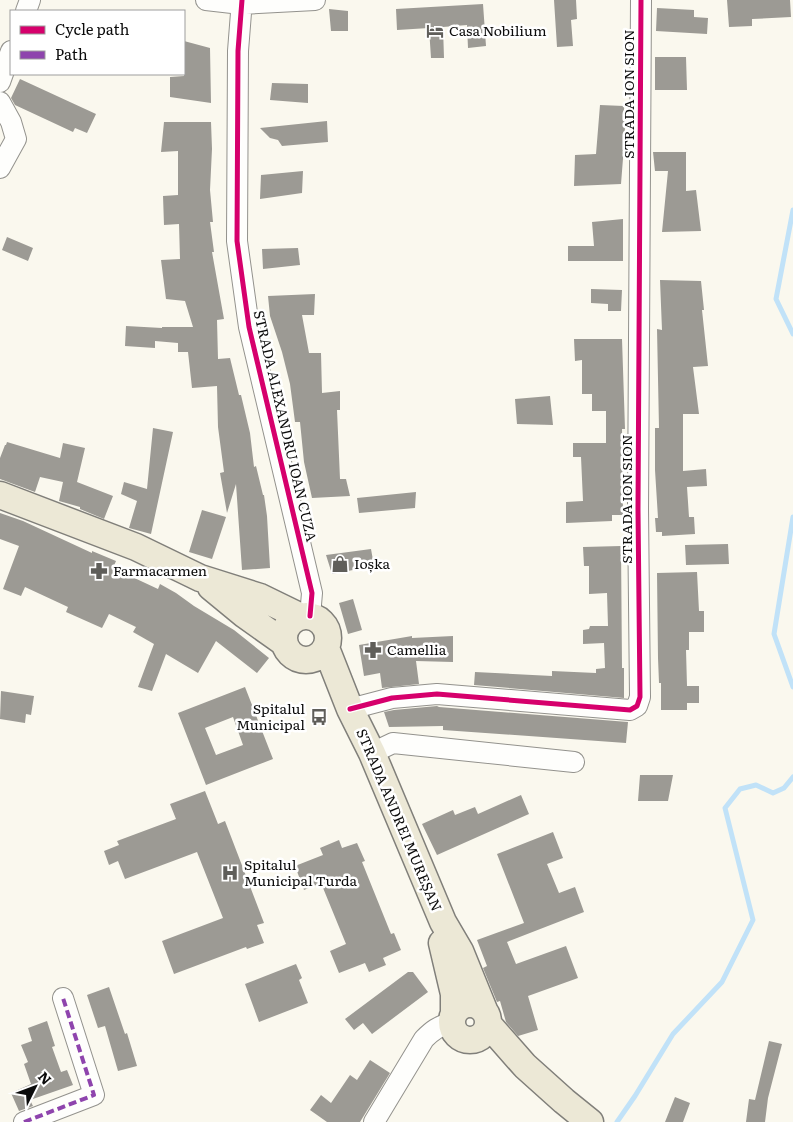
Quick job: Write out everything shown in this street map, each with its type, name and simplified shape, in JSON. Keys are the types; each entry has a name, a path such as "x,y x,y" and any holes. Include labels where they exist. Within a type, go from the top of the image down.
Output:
{"main road":[{"path":"0,495 136,547 200,578 260,597 322,622 328,634 317,654 299,660 286,650 284,631 290,622 304,616"},
{"path":"200,578 245,616 284,642"},
{"name":"STRADA ANDREI MUREȘAN","path":"317,654 372,753 443,922 460,951 469,1022 525,1066 590,1122"}],"street":[{"path":"206,0 241,2 315,0"},
{"name":"STRADA ION SION","path":"352,714 392,698 437,694 630,710 637,706 640,698 638,465 640,0"},
{"name":"STRADA ALEXANDRU IOAN CUZA","path":"241,2 238,51 237,241 248,327 312,593 304,616"},
{"path":"0,82 10,54"},
{"path":"0,102 11,122 16,139 0,168"},
{"path":"372,753 393,743 574,762"},
{"path":"24,1122 94,1095 64,998"},
{"path":"374,1122 424,1039 431,1032 445,1024 469,1022"}],"building":[{"path":"554,0 576,0 577,19 571,20 573,46 557,47"},
{"path":"727,0 790,0 791,17 752,19 752,26 729,27"},
{"path":"483,4 486,46 468,48 467,25 443,27 444,58 431,58 429,28 397,30 396,9"},
{"path":"657,8 694,10 694,17 708,18 707,34 656,31"},
{"path":"329,9 348,11 348,31 331,31"},
{"path":"185,41 210,48 211,103 170,97 170,77 184,76"},
{"path":"655,57 686,57 687,90 655,90"},
{"path":"20,79 96,114 87,133 75,128 73,132 15,105 11,98"},
{"path":"272,83 308,84 308,103 270,100"},
{"path":"600,105 624,106 625,133 621,184 574,186 575,155 596,154"},
{"path":"327,121 328,142 282,146 278,140 270,138 260,128"},
{"path":"164,122 211,122 210,190 213,222 210,222 214,252 212,252 224,319 217,320 218,359 230,358 239,395 241,395 250,433 254,467 256,466 264,495 270,568 242,570 236,484 227,513 220,473 224,472 218,427 217,386 192,388 188,352 178,352 178,343 155,341 155,348 125,346 126,326 193,327 185,301 166,299 161,260 180,259 179,224 164,225 163,196 178,195 178,151 161,152"},
{"path":"653,152 686,152 686,191 696,190 701,231 662,232 668,171 655,171"},
{"path":"303,171 302,193 260,199 261,175"},
{"path":"623,219 623,261 568,261 568,246 594,246 592,222"},
{"path":"7,237 33,248 28,261 2,250"},
{"path":"298,248 300,265 263,269 262,249"},
{"path":"660,280 701,281 708,366 693,367 699,414 683,414 683,471 706,469 707,486 687,487 689,517 694,517 695,534 662,536 662,532 656,532 655,518 658,518 655,428 659,428 657,329 662,330"},
{"path":"591,289 622,290 621,311 608,311 608,304 591,303"},
{"path":"315,294 314,315 302,315 309,353 321,353 322,393 340,391 340,410 337,410 340,479 346,479 350,496 312,498 304,462 300,422 295,422 290,384 270,316 268,296"},
{"path":"574,339 622,339 625,429 622,429 623,515 612,515 612,521 566,523 566,502 583,501 581,457 573,457 573,443 606,443 606,411 592,411 592,394 582,394 582,360 575,361"},
{"path":"550,396 553,425 517,424 515,399"},
{"path":"153,428 173,432 151,534 129,528 137,501 121,494 124,482 147,489"},
{"path":"7,442 60,458 63,443 85,448 77,482 113,496 104,519 80,509 80,507 59,501 63,482 40,477 35,492 0,479 0,458"},
{"path":"416,492 415,508 359,513 357,498"},
{"path":"202,510 226,517 212,559 189,552"},
{"path":"0,513 23,521 92,553 92,551 116,561 113,568 158,589 160,584 234,630 269,658 257,673 216,641 198,673 166,654 152,691 138,687 154,644 133,632 136,627 109,614 102,628 66,612 68,607 25,587 21,596 3,589 19,546 0,539"},
{"path":"728,544 729,564 686,565 685,545"},
{"path":"621,546 624,698 474,685 475,672 552,676 552,671 596,673 596,669 605,668 604,643 583,644 583,630 589,629 590,626 608,626 607,593 589,594 589,566 584,566 583,547"},
{"path":"371,549 374,566 332,574 326,555"},
{"path":"697,572 699,611 704,611 704,632 689,632 689,650 686,650 687,686 699,686 699,703 687,703 687,710 661,710 657,573"},
{"path":"353,599 362,630 348,634 339,603"},
{"path":"412,636 412,638 453,636 453,662 416,661 419,684 382,688 380,673 364,676 359,645"},
{"path":"245,687 273,759 206,785 178,713","holes":["233,717 243,745 216,755 205,728"]},
{"path":"1,691 34,696 31,715 26,714 25,723 0,719"},
{"path":"437,706 628,722 626,743 443,730 443,726 389,727 384,712"},
{"path":"640,775 673,775 668,801 638,801"},
{"path":"205,791 218,824 225,821 264,923 257,925 264,943 247,949 246,947 174,974 162,941 223,918 197,852 125,879 118,861 109,865 104,851 119,845 117,841 176,819 170,804"},
{"path":"521,795 529,814 437,855 422,824 453,810 455,815 475,807 478,814"},
{"path":"553,832 563,858 547,864 559,893 575,887 584,912 507,942 516,964 566,946 578,978 528,996 538,1030 518,1036 506,1022 500,1001 497,1002 483,968 487,966 477,940 524,923 497,854"},
{"path":"339,840 342,848 357,843 365,861 362,862 391,934 394,933 401,950 383,958 386,965 369,972 365,963 339,973 330,951 346,944 321,883 304,890 295,866 323,855 320,848"},
{"path":"296,964 302,978 299,980 308,1003 259,1022 245,984"},
{"path":"408,972 413,972 428,992 372,1034 363,1023 354,1030 345,1019"},
{"path":"109,987 125,1034 127,1033 137,1066 118,1071 105,1026 98,1028 87,995"},
{"path":"47,1021 55,1046 52,1047 61,1072 67,1070 73,1085 30,1100 33,1106 19,1111 11,1093 31,1084 24,1064 28,1062 21,1045 32,1041 28,1028"},
{"path":"769,1041 782,1044 768,1098 765,1122 746,1122 749,1099 755,1100"},
{"path":"370,1060 390,1073 360,1122 327,1122 310,1110 321,1095 331,1103 350,1075 357,1080"},
{"path":"675,1097 690,1103 683,1122 665,1122"}],"waterway":[{"path":"793,210 776,299 793,334"},
{"path":"793,517 774,634 793,687"},
{"path":"617,1122 673,1034 722,982 753,920 725,808 740,789 756,785 773,793 784,788 793,777"}],"marked path":[{"path":"24,1122 94,1095 63,998"}],"cycle path":[{"path":"242,0 238,51 237,241 249,327 312,593 310,616"},
{"path":"350,709 392,698 437,694 630,710 637,706 640,697 638,510 641,0"}],"place":[{"name":"Casa Nobilium","path":"435,31"},
{"name":"Ioșka","path":"340,564"},
{"name":"Farmacarmen","path":"99,571"},
{"name":"Camellia","path":"373,650"},
{"name":"Spitalul Municipal","path":"319,717"},
{"name":"Spitalul Municipal Turda","path":"230,873"}]}
